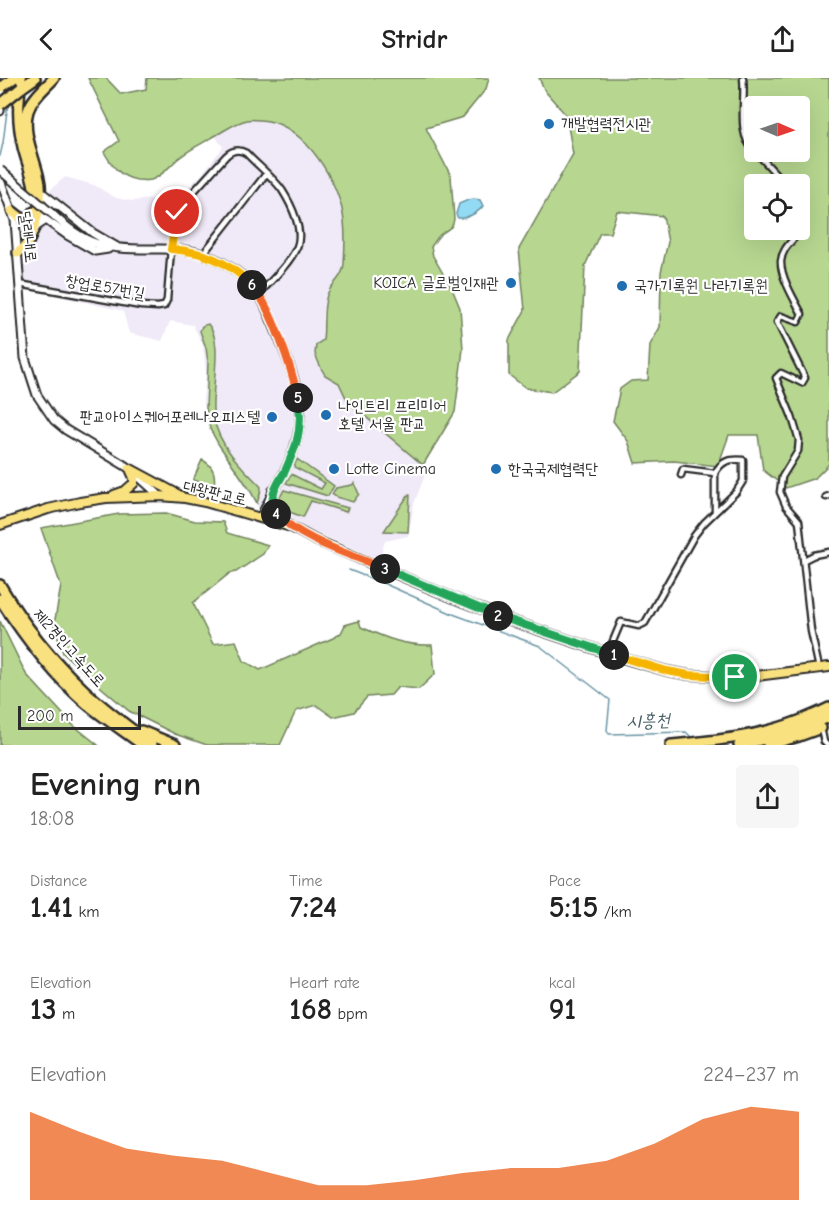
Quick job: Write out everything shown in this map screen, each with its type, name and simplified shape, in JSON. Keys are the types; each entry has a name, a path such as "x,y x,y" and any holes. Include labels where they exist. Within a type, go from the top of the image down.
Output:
{"highway":[{"path":"3,84 14,78"},
{"path":"18,253 31,237 38,213 40,191 40,183 17,114 21,78"},
{"path":"0,105 35,78"},
{"path":"18,253 27,238 34,212 34,188 26,143 27,118 30,105 54,78"},
{"path":"12,211 25,219 29,219 34,212"},
{"name":"제2경인고속도로","path":"0,585 3,597 46,663 79,696 142,745"},
{"name":"제2경인고속도로","path":"3,597 45,649 84,690 152,745"},
{"path":"670,745 721,740 758,733 797,722 829,708"},
{"path":"98,712 131,745"},
{"path":"112,713 145,733 175,745"},
{"path":"739,745 798,730 829,717"},
{"path":"768,745 825,727"}],"main road":[{"path":"129,468 185,498"},
{"path":"106,498 125,491 134,483 129,468"},
{"path":"273,491 272,506 275,513 291,527"},
{"name":"대왕판교로","path":"0,525 48,509 106,498 160,496 185,498 291,527 315,540 515,622 667,671 712,676 756,676 829,668"}],"street":[{"path":"743,78 744,129"},
{"path":"0,111 3,84"},
{"path":"171,249 178,208 229,153 244,152 280,187 297,225 299,239 294,252 259,294"},
{"path":"765,162 776,174"},
{"path":"0,170 67,227 87,240 98,245 119,248 171,249 203,254 225,263 259,294 292,375 300,410 295,447 261,517"},
{"path":"203,254 266,174"},
{"name":"달래내로","path":"0,180 15,220 25,358 37,395 54,420 66,430 129,468 160,496"},
{"path":"40,191 93,232 119,248"},
{"path":"57,205 49,204 44,214 46,220 67,235 95,251 119,248"},
{"path":"31,237 37,226 46,220"},
{"path":"792,240 785,249 781,260 783,272 802,314 798,322 781,316 777,322 805,378 802,383 781,373 776,378 790,410 799,440 798,451 782,477 780,492 786,506 798,521 804,560 804,580 819,668"},
{"name":"창업로57번길","path":"19,284 141,306 162,307 167,300 171,249"},
{"path":"608,653 621,622 639,626 645,623 694,536 715,511 736,492 743,481 743,460 726,461 715,472 715,511"},
{"path":"681,475 683,469 715,472"},
{"path":"804,560 829,552"},
{"path":"824,744 825,727"}],"shaded area":[{"path":"248,119 266,120 286,127 303,142 324,167 342,208 345,227 344,267 338,280 328,291 325,302 322,316 324,328 321,368 325,375 339,383 348,402 428,467 414,504 408,536 385,541 381,560 259,509 210,431 203,400 206,373 203,345 193,325 170,321 162,341 129,333 123,311 27,289 22,270 22,240 48,192 65,177 94,185 116,198 132,201 179,196 201,175 223,147 215,136"}],"green space":[{"path":"88,78 106,78 121,94 146,89 147,78 489,78 486,89 463,117 426,128 451,176 454,219 451,227 438,237 431,247 433,256 460,308 463,349 455,412 423,465 348,402 339,383 325,375 315,354 316,345 323,340 327,295 343,269 345,236 338,195 313,152 289,129 275,123 249,120 232,126 188,151 162,174 151,180 131,179 117,170 104,152 119,141"},
{"path":"539,78 829,78 829,464 815,478 786,488 763,470 758,435 729,435 718,466 674,461 635,463 628,441 613,421 620,389 631,381 648,380 650,345 660,327 661,272 668,242 663,216 617,211 610,233 600,233 585,266 580,371 552,392 526,388 509,375 509,340 525,310 519,249 573,154 566,115 545,91"},
{"path":"208,324 216,344 213,400 215,424 230,452 261,487 257,503 210,429 206,408 208,362 200,331 202,326"},
{"path":"297,459 334,486 328,496 286,483 291,474 321,489 325,483 294,467"},
{"path":"202,460 213,470 214,486 193,480"},
{"path":"354,483 359,494 353,502 332,494 336,488"},
{"path":"284,490 348,508 346,512 311,501 303,517 279,508 280,497"},
{"path":"409,494 408,532 384,531"},
{"path":"166,513 195,521 223,522 227,533 268,545 263,554 236,572 230,573 193,603 213,644 236,641 244,661 260,670 333,638 341,633 345,625 359,621 361,627 387,638 404,643 432,645 435,674 419,689 398,687 391,695 367,697 354,712 333,717 316,705 296,711 280,745 207,745 175,734 129,711 63,653 54,625 61,586 41,528 119,514"},
{"path":"0,621 26,674 73,725 98,745 0,745"}],"water":[{"path":"474,199 480,200 483,206 472,215 458,218 456,214 459,204"}],"waterway":[{"path":"0,156 8,103"},
{"name":"시흥천","path":"349,570 453,614 540,646 610,700 607,730 609,734 686,732 690,736"}],"place":[{"name":"개발협력전시관","path":"549,124"},
{"name":"KOICA 글로벌인재관","path":"511,283"},
{"name":"국가기록원 나라기록원","path":"622,286"},
{"name":"나인트리 프리미어 호텔 서울 판교","path":"326,415"},
{"name":"판교아이스퀘어포레나오피스텔","path":"272,417"},
{"name":"Lotte Cinema","path":"334,469"},
{"name":"한국국제협력단","path":"496,469"}],"route":[{"path":"177,212 171,249 197,252 219,260 252,286 263,301 292,375 299,402 299,425 295,447 273,491 272,506 280,518 315,540 515,622 667,671 689,675 735,677"}]}
